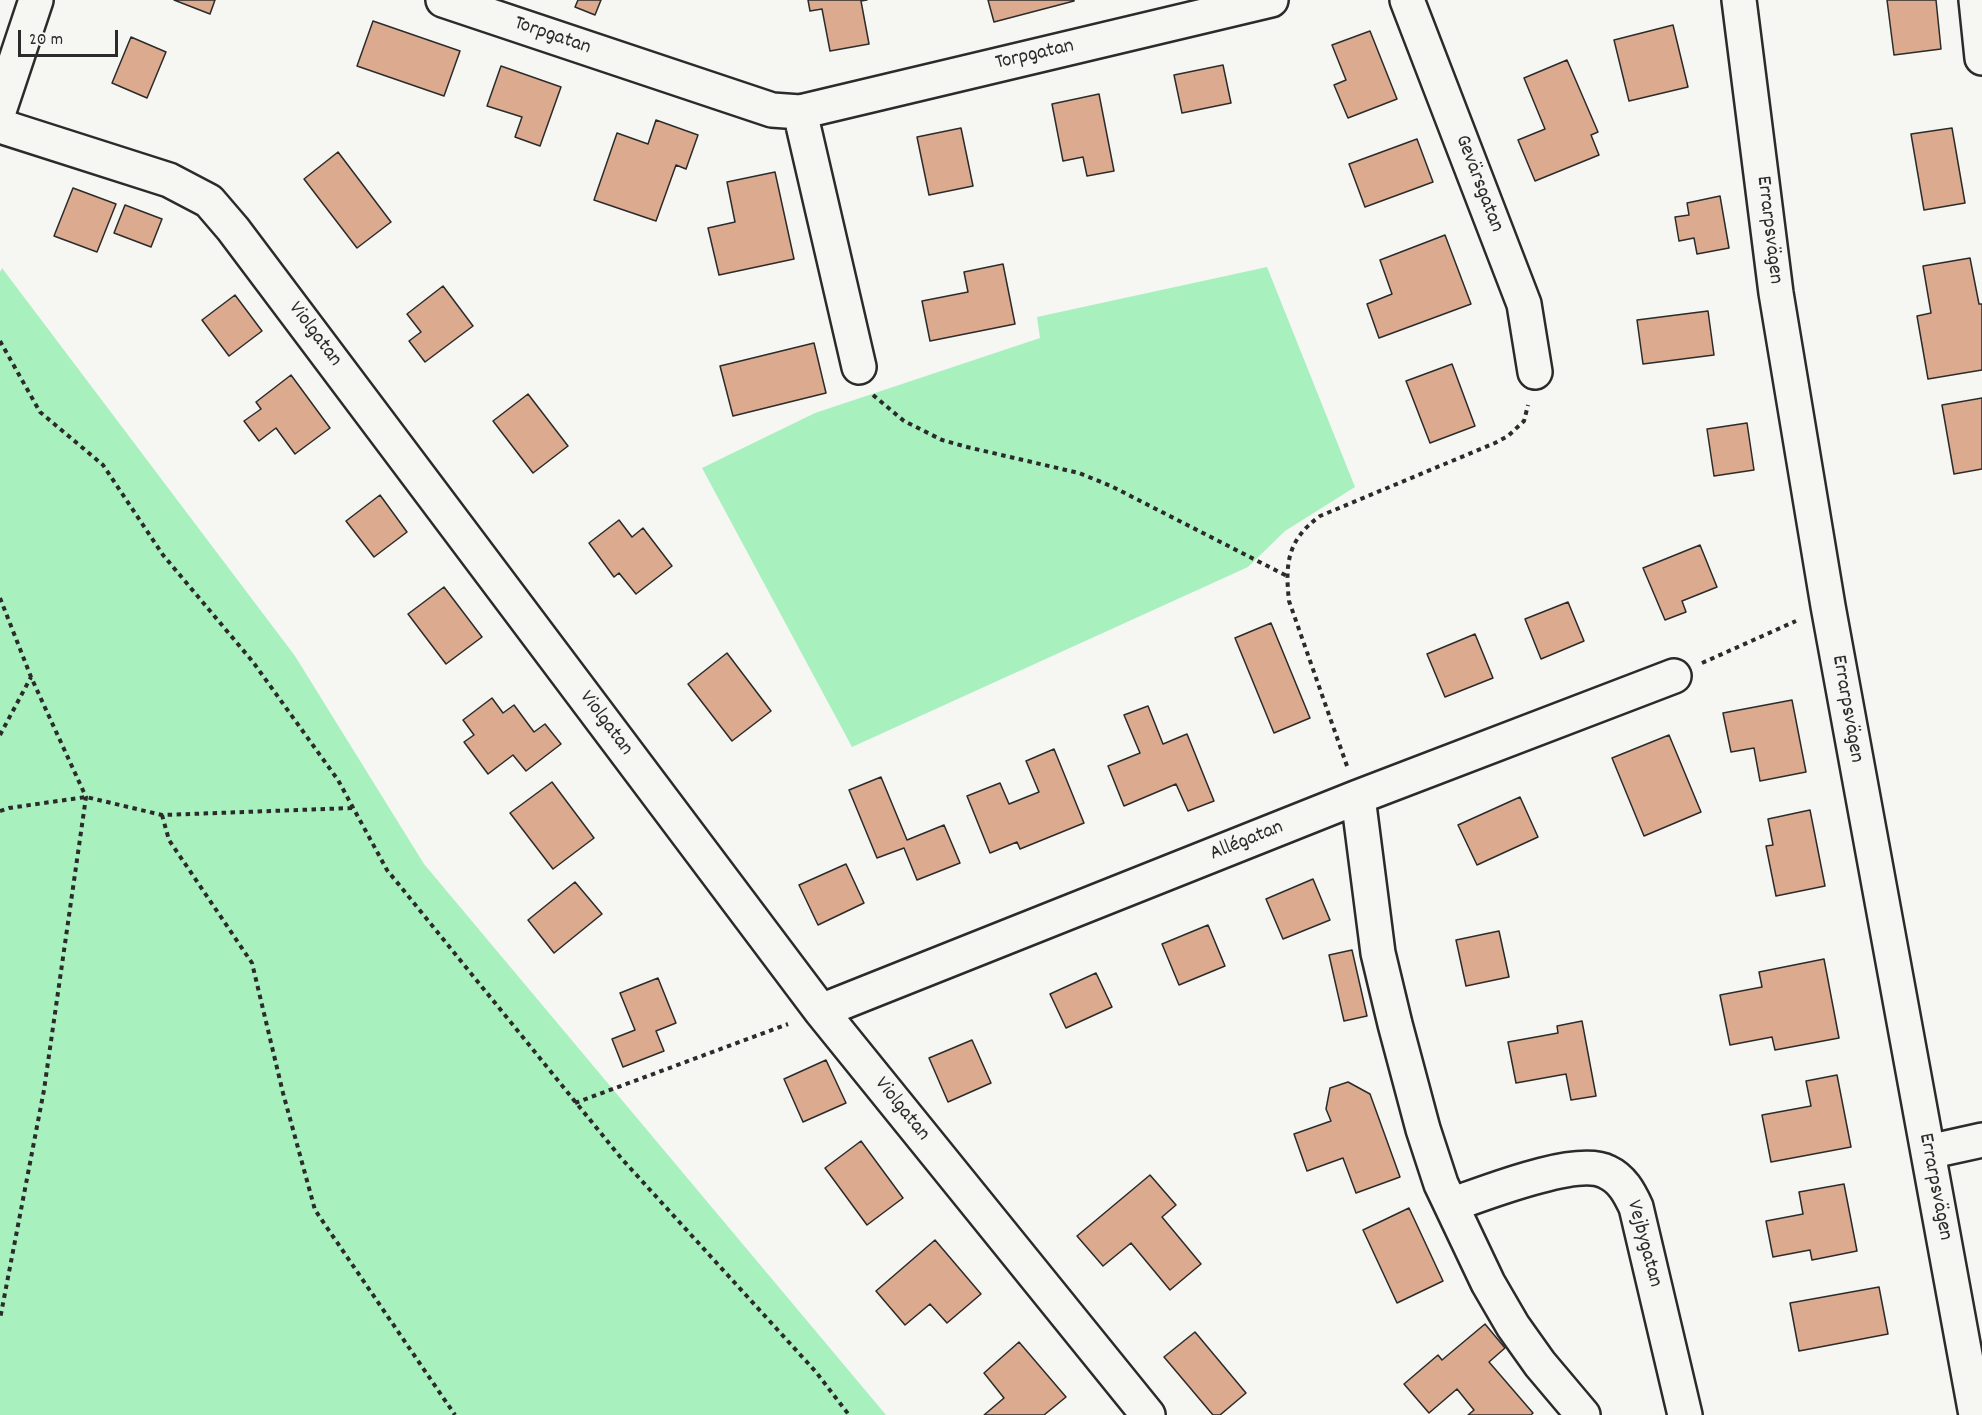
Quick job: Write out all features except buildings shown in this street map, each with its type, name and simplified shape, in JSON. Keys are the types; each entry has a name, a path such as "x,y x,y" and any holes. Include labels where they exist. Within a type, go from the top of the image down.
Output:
{"street":[{"path":"0,108 36,0"},
{"name":"Torpgatan","path":"443,0 772,110 800,112 1271,0"},
{"name":"Gevärsgatan","path":"1407,0 1524,304 1535,372"},
{"name":"Errarpsvägen","path":"1739,0 1776,293 1828,606 1976,1415"},
{"path":"1976,0 1982,58"},
{"path":"800,112 859,367"},
{"name":"Violgatan","path":"0,126 169,180 209,201 256,259 821,1011 1148,1415"},
{"name":"Allégatan","path":"821,1011 1358,797 1674,676"},
{"path":"1358,797 1378,953 1423,1128 1441,1184 1488,1283 1513,1326 1546,1372 1583,1415"},
{"path":"1928,1152 1982,1140"},
{"name":"Vejbygatan","path":"1450,1205 1530,1178 1589,1167 1606,1171 1619,1180 1629,1191 1636,1207 1685,1415"}],"path":[{"path":"0,341 40,412 103,465 163,555 253,662 338,780 387,870 621,1158 816,1372 849,1415"},
{"path":"859,367 862,384 889,409 919,429 942,440 967,447 1079,473 1287,576"},
{"path":"1358,797 1289,601 1287,576 1289,557 1295,541 1306,526 1320,516 1508,436 1524,421 1535,372"},
{"path":"0,598 31,676 86,797 44,1090 0,1319"},
{"path":"1674,676 1828,606"},
{"path":"0,735 31,676"},
{"path":"0,811 86,797 162,815 353,807"},
{"path":"162,815 169,840 252,963 315,1210 455,1415"},
{"path":"575,1103 821,1011"}],"green space":[{"path":"1267,267 1355,487 1285,531 1248,567 852,747 702,468 815,413 1040,338 1037,317"},
{"path":"2,268 295,656 424,864 886,1415 0,1415 0,272"}]}
